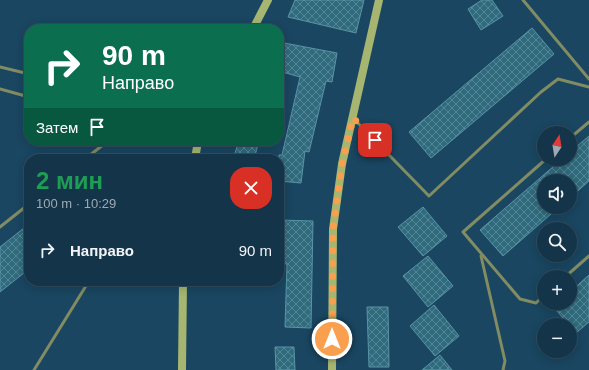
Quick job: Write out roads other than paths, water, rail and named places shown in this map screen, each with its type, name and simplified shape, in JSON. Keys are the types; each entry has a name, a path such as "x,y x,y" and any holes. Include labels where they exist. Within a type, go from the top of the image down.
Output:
{"main road":[{"path":"256,24 268,0"},
{"path":"332,370 333,229 342,164 379,0"},
{"path":"182,370 183,286"}],"lane":[{"path":"523,0 589,79"},
{"path":"0,67 24,73"},
{"path":"353,118 429,196 535,98 558,79 589,88"},
{"path":"0,90 24,96"},
{"path":"577,132 589,122"},
{"path":"91,154 102,146"},
{"path":"537,302 520,299 463,232 538,166"},
{"path":"0,227 24,208"},
{"path":"481,254 505,361 503,370"},
{"path":"573,270 589,256"},
{"path":"34,370 86,286"}]}
